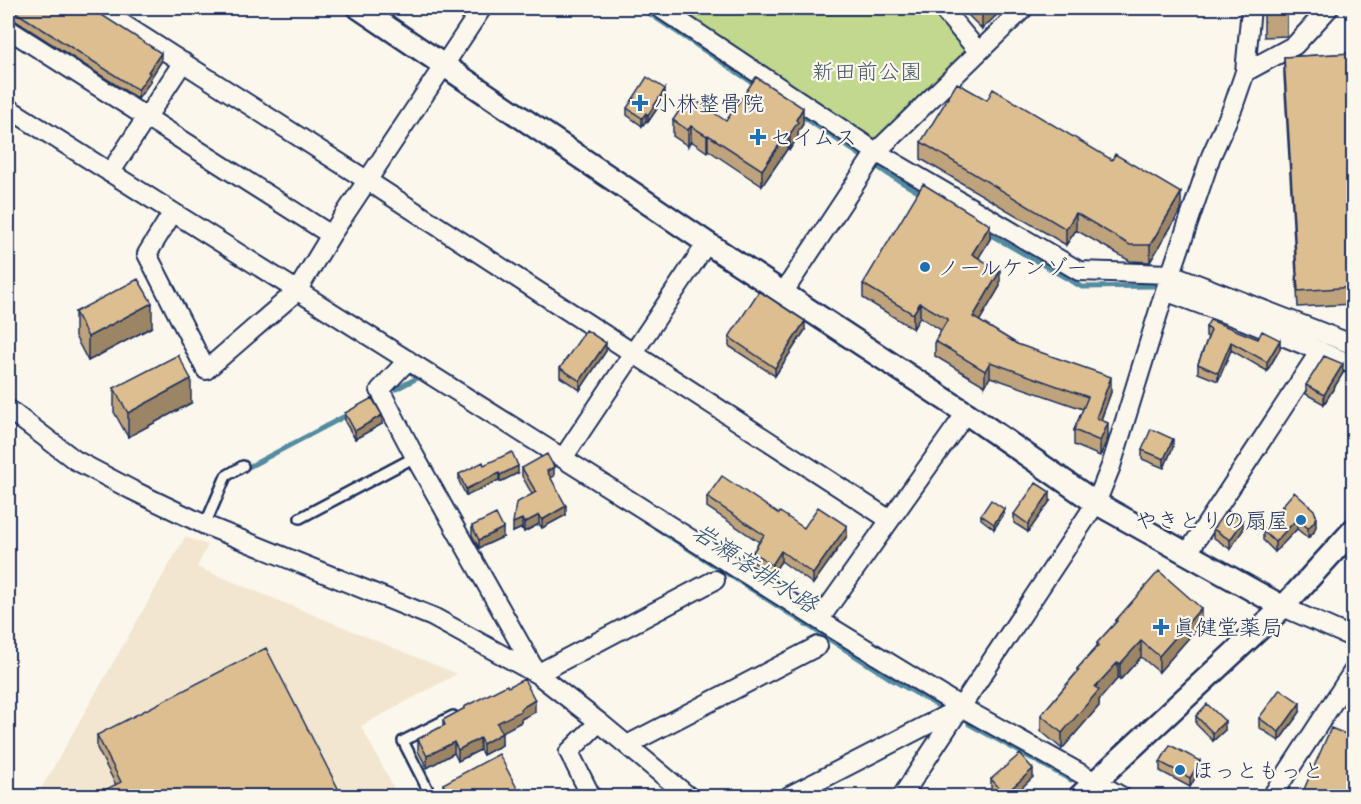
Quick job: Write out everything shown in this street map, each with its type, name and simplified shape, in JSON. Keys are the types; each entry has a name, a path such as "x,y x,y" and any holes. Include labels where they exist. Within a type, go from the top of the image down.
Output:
{"street":[{"path":"98,8 890,520"},
{"path":"359,8 707,243 966,413 1096,503 1283,607 1353,638"},
{"path":"173,212 147,254 206,370 297,291 331,235 482,8"},
{"path":"661,8 876,152 1079,271 1168,283 1353,345"},
{"path":"942,8 978,51"},
{"path":"783,293 876,152 1024,8"},
{"path":"902,796 1096,503 1111,466 1168,283 1211,156 1233,107 1245,72 1251,8"},
{"path":"1245,72 1295,45 1329,8"},
{"path":"8,29 331,235"},
{"path":"110,173 183,62"},
{"path":"8,108 819,620 961,707 1087,789 1121,796"},
{"path":"563,458 707,243"},
{"path":"1168,283 1243,320 1353,365"},
{"path":"1187,554 1320,351"},
{"path":"408,360 380,390 532,676"},
{"path":"8,409 75,460 132,490 206,525 433,617 532,676 599,722 688,796"},
{"path":"819,620 966,413"},
{"path":"1087,789 1283,607 1353,529"},
{"path":"532,676 715,580"},
{"path":"627,745 818,646"},
{"path":"1272,796 1353,670"},
{"path":"789,796 961,707"},
{"path":"591,796 568,752 599,722"}],"lane":[{"path":"300,518 415,457"},
{"path":"206,525 226,476 243,466"},
{"path":"431,796 403,741 465,710"}],"shaded area":[{"path":"185,537 208,545 197,567 457,674 361,726 398,796 37,796"}],"green space":[{"name":"新田前公園","path":"662,8 942,8 978,51 876,152"}],"building":[{"path":"8,8 91,8 161,53 138,90"},
{"path":"1264,8 1287,8 1287,13 1264,13"},
{"path":"1353,53 1353,287 1298,291 1284,57"},
{"path":"647,77 665,89 648,115 646,113 642,118 627,108"},
{"path":"756,77 803,108 796,120 798,122 790,134 788,132 762,170 708,135 691,126 688,130 673,120 689,96 726,121"},
{"path":"957,83 987,100 993,89 1112,160 1115,154 1181,193 1150,245 1130,245 1076,213 1066,229 921,142"},
{"path":"923,184 990,225 972,254 1000,271 973,317 1017,344 1111,377 1096,418 1108,423 1100,441 1074,430 1088,397 990,362 985,371 935,341 948,319 920,303 913,314 863,284"},
{"path":"138,279 152,303 88,337 75,312"},
{"path":"759,291 805,321 775,368 729,337"},
{"path":"1210,320 1258,339 1262,331 1280,340 1267,362 1231,342 1218,373 1198,364 1211,330 1206,327"},
{"path":"586,330 606,343 580,381 560,368"},
{"path":"178,355 191,379 128,413 114,388"},
{"path":"1324,356 1343,364 1324,395 1306,385"},
{"path":"372,398 382,415 355,431 345,413"},
{"path":"1151,429 1173,439 1164,459 1142,450"},
{"path":"512,452 518,466 466,489 459,474 483,462 484,465"},
{"path":"547,454 554,467 547,471 566,506 542,520 539,515 524,523 522,519 513,523 516,503 536,492 522,468"},
{"path":"722,476 804,528 818,507 847,526 813,574 781,551 772,565 753,552 764,535 707,497"},
{"path":"1036,483 1050,492 1028,524 1014,514"},
{"path":"1294,492 1314,510 1316,516 1314,522 1308,528 1297,519 1275,542 1263,531 1284,508 1282,506"},
{"path":"991,500 1004,509 994,524 981,515"},
{"path":"1226,510 1243,521 1230,540 1213,529"},
{"path":"496,514 503,528 479,540 472,526"},
{"path":"1159,571 1201,608 1159,656 1141,641 1095,687 1099,690 1062,733 1041,715 1099,645 1097,643"},
{"path":"266,648 342,796 93,796 121,782 97,735"},
{"path":"524,679 535,700 520,709 521,711 497,723 502,733 483,744 480,738 458,750 454,742 427,756 418,739 445,725 443,720 464,707"},
{"path":"1280,689 1300,703 1279,732 1259,718"},
{"path":"1207,704 1225,721 1213,733 1196,716"},
{"path":"1331,728 1353,737 1353,796 1301,796"},
{"path":"1170,745 1200,761 1190,778 1160,762"},
{"path":"499,754 521,796 450,796 443,784"},
{"path":"1020,754 1033,769 1005,794 991,779"},
{"path":"1206,790 1218,796 1203,796"},
{"path":"1282,790 1295,796 1278,796"}],"waterway":[{"path":"641,8 756,85"},
{"path":"799,114 925,196"},
{"path":"984,231 1082,287 1154,286"},
{"name":"岩瀬落排水路","path":"396,389 421,376 424,378"},
{"name":"岩瀬落排水路","path":"243,470 349,414"},
{"name":"岩瀬落排水路","path":"656,528 891,679 942,708"},
{"name":"岩瀬落排水路","path":"969,724 1071,780"}],"place":[{"name":"小林整骨院","path":"640,103"},
{"name":"セイムス","path":"758,137"},
{"name":"ノールケンゾー","path":"925,267"},
{"name":"やきとりの扇屋","path":"1301,520"},
{"name":"眞健堂薬局","path":"1161,627"},
{"name":"ほっともっと","path":"1180,770"}]}
